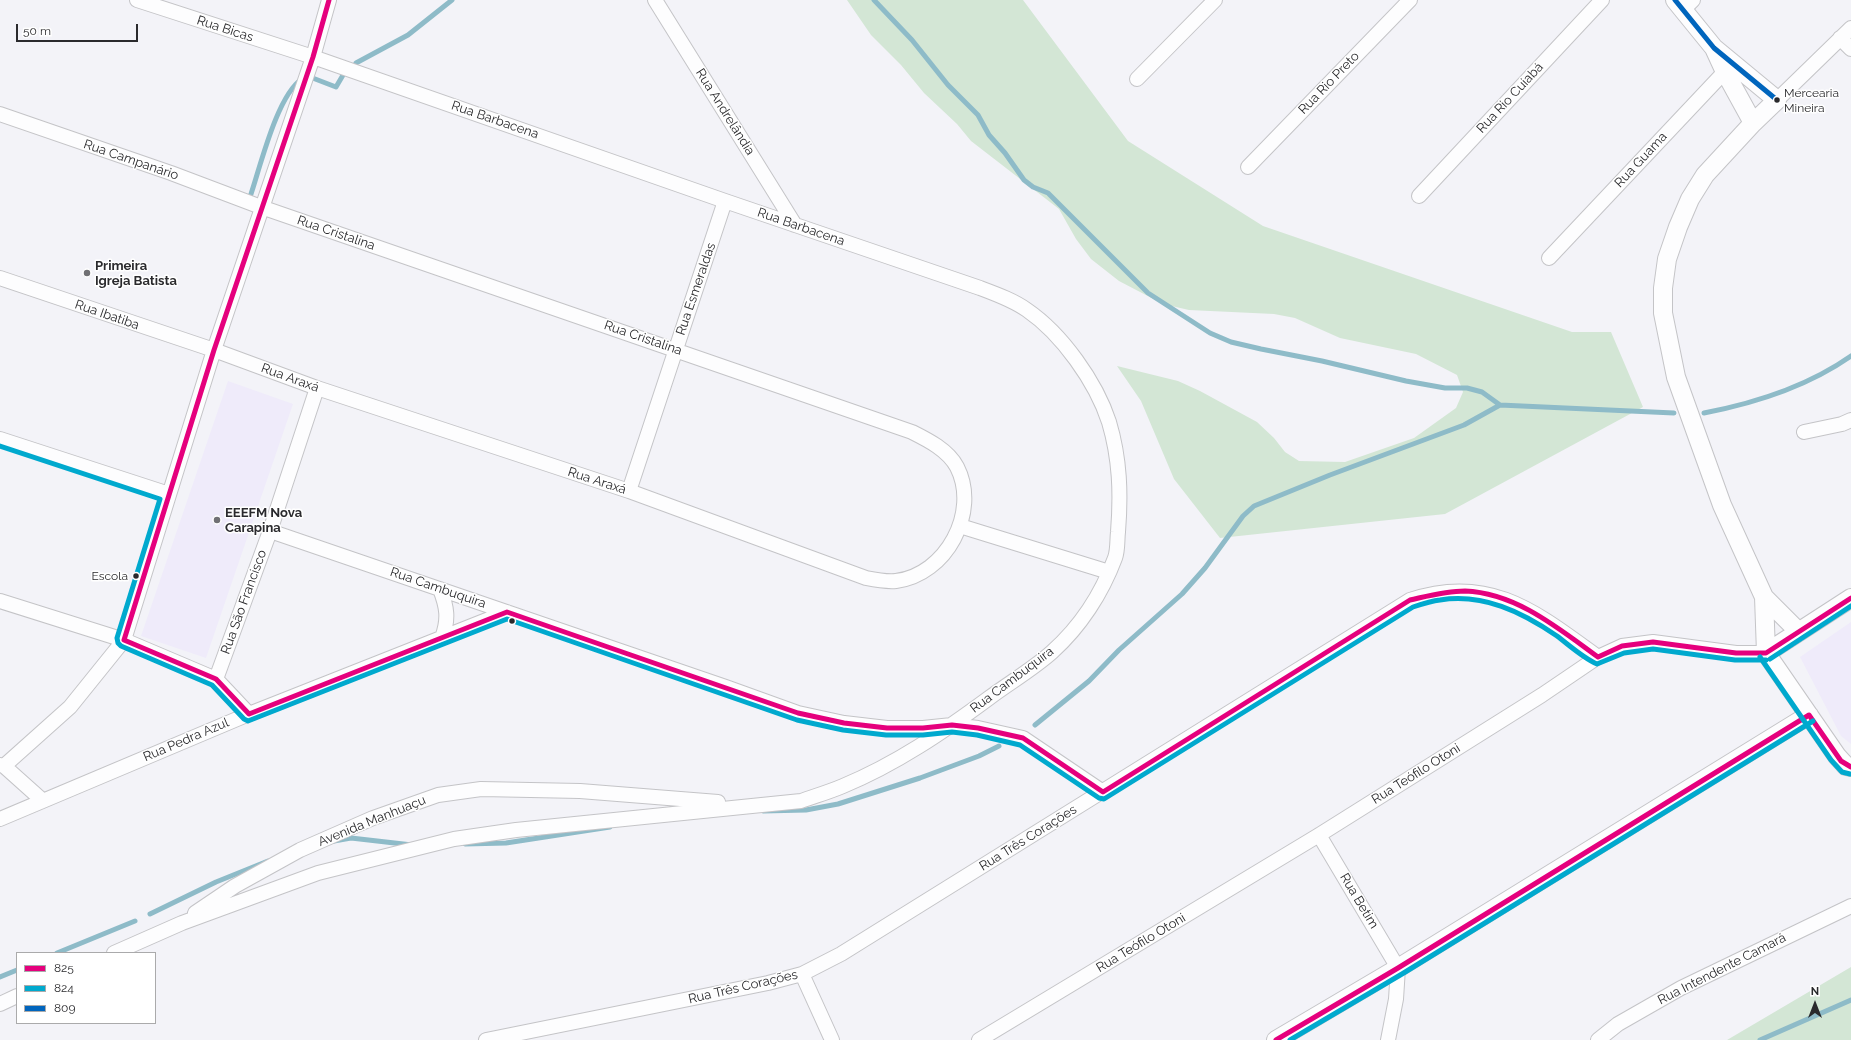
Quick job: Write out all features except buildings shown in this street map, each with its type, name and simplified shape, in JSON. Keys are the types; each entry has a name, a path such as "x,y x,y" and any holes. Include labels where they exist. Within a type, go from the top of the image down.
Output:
{"street":[{"name":"Rua Bicas","path":"137,0 313,56"},
{"path":"42,800 2,766 70,707 124,640 214,350 313,56 329,0"},
{"name":"Rua Andrelândia","path":"655,0 796,225"},
{"path":"1137,79 1215,0"},
{"name":"Rua Rio Preto","path":"1248,167 1410,0"},
{"name":"Rua Rio Cuiabá","path":"1419,196 1602,0"},
{"path":"1684,3 1714,48 1729,67 1753,123"},
{"path":"1799,632 1764,597 1722,505 1676,377 1663,313 1663,288 1667,259 1678,227 1690,199 1706,175 1753,123 1851,28"},
{"path":"1840,38 1851,49"},
{"name":"Rua Barbacena","path":"313,56 726,201 992,292 1026,309 1041,320 1062,341 1103,403 1114,439 1119,466 1121,498 1116,555"},
{"path":"1729,67 1777,100"},
{"name":"Rua Guama","path":"1549,258 1729,67"},
{"name":"Rua Campanário","path":"0,114 171,173 261,207"},
{"name":"Rua Esmeraldas","path":"629,491 675,349 726,201"},
{"name":"Rua Cristalina","path":"261,207 890,424 930,441 945,452 956,466 962,482 964,507 960,526"},
{"name":"Rua Ibatiba","path":"0,278 214,350"},
{"name":"Rua Araxá","path":"214,350 317,388 629,491 866,578 880,581 897,581 915,576 935,563 948,550 960,526"},
{"name":"Rua São Francisco","path":"216,679 270,531 317,388"},
{"path":"1804,432 1842,424 1851,420"},
{"path":"0,439 169,494"},
{"path":"960,526 1109,572"},
{"name":"Rua Cambuquira","path":"270,531 440,588 798,714 844,724 887,728 923,728 952,725 1051,653 1076,626 1088,610 1109,572 1116,555"},
{"path":"440,588 448,614 447,625 442,638"},
{"name":"Rua Três Corações","path":"486,1040 731,992 802,974 841,954 1410,600 1427,594 1446,591 1462,591 1486,594 1513,602 1533,611 1598,658"},
{"path":"1764,597 1766,653 1837,756 1846,766 1851,768"},
{"path":"1766,653 1851,598"},
{"path":"0,601 124,640 216,679 249,714"},
{"name":"Rua Pedra Azul","path":"0,819 249,714 507,612"},
{"path":"1787,683 1786,655 1788,649 1799,632"},
{"name":"Rua Teófilo Otoni","path":"979,1040 1319,835 1542,695 1598,658 1622,646 1653,642 1741,653 1766,653"},
{"path":"1276,1040 1398,968 1809,715"},
{"path":"952,725 978,728 1023,738 1103,792"},
{"name":"Avenida Manhuaçu","path":"116,952 182,922 318,873 454,839 516,830 801,801 843,786 904,756 952,725"},
{"name":"Avenida Manhuaçu","path":"182,922 235,886 300,850 373,818 438,795 481,789 580,791 750,805"},
{"name":"Rua Betim","path":"1319,835 1398,968"},
{"name":"Rua Intendente Camará","path":"1598,1040 1618,1024 1681,988 1851,906"},
{"path":"1388,1040 1396,999 1398,968"},
{"path":"802,974 832,1040"},
{"path":"0,1004 16,996"}],"shaded area":[{"name":"EEEFM Nova Carapina","path":"228,381 293,404 206,658 141,636"},
{"path":"1851,622 1851,744 1841,736 1800,657"}],"green space":[{"path":"847,0 1023,0 1128,141 1263,226 1572,332 1611,332 1643,407 1445,514 1220,538 1174,479 1141,401 1117,366 1178,381 1200,391 1257,422 1274,438 1285,452 1299,461 1345,462 1414,438 1456,408 1463,392 1457,375 1416,354 1340,338 1295,318 1274,314 1189,310 1163,304 1119,281 1091,259 1076,239 1059,209 971,141 957,124 924,93 901,65 871,35"},
{"path":"1851,967 1851,1040 1727,1040"}],"waterway":[{"path":"356,63 408,35 452,0"},
{"path":"874,0 912,40 948,85 978,115 989,135 1005,153 1024,180 1033,187 1048,193 1148,293 1210,333 1231,342 1322,361 1406,381 1445,388 1467,388 1482,392 1500,405 1674,413"},
{"path":"310,77 336,87 346,70"},
{"path":"250,197 264,151 277,116 293,87 302,79"},
{"path":"1704,413 1762,399 1799,385 1817,377 1851,356"},
{"path":"1035,725 1089,681 1119,650 1182,594 1205,568 1243,516 1254,506 1330,475 1464,425 1500,405"},
{"path":"763,811 806,810 838,804 920,778 979,756 999,746"},
{"path":"465,844 506,843 610,827"},
{"path":"334,841 351,838 412,845"},
{"path":"150,914 216,882 268,861"},
{"path":"59,952 135,921"},
{"path":"0,977 16,970"},
{"path":"1760,1040 1851,1000"}],"transit line":[{"name":"825","path":"329,0 313,57 214,350 124,640 216,679 249,714 507,612 798,713 844,723 887,728 923,728 952,725 978,728 1023,738 1103,792 1410,600 1458,591 1484,593 1502,598 1536,614 1598,657 1622,646 1653,642 1736,653 1766,653 1851,598"},
{"name":"809","path":"1675,0 1714,48 1777,100"},
{"name":"824","path":"0,446 160,499 117,638 118,643 121,646 212,685 244,719 248,721 507,619 797,720 843,730 886,735 923,735 952,732 977,735 1020,745 1099,798 1104,799 1413,607 1433,601 1472,599 1502,606 1544,627 1581,655 1597,664 1624,653 1653,649 1735,660 1766,660"},
{"name":"824","path":"1770,659 1851,606"},
{"name":"824","path":"1760,657 1831,760 1842,772 1850,774"},
{"name":"825","path":"1276,1040 1398,968 1809,715 1841,761 1851,767"},
{"name":"824","path":"1290,1040 1402,974 1813,721"}],"place":[{"name":"Mercearia Mineira","path":"1777,100"},
{"name":"Primeira Igreja Batista","path":"87,273"},
{"name":"EEEFM Nova Carapina","path":"217,520"},
{"name":"Escola","path":"136,576"}]}
